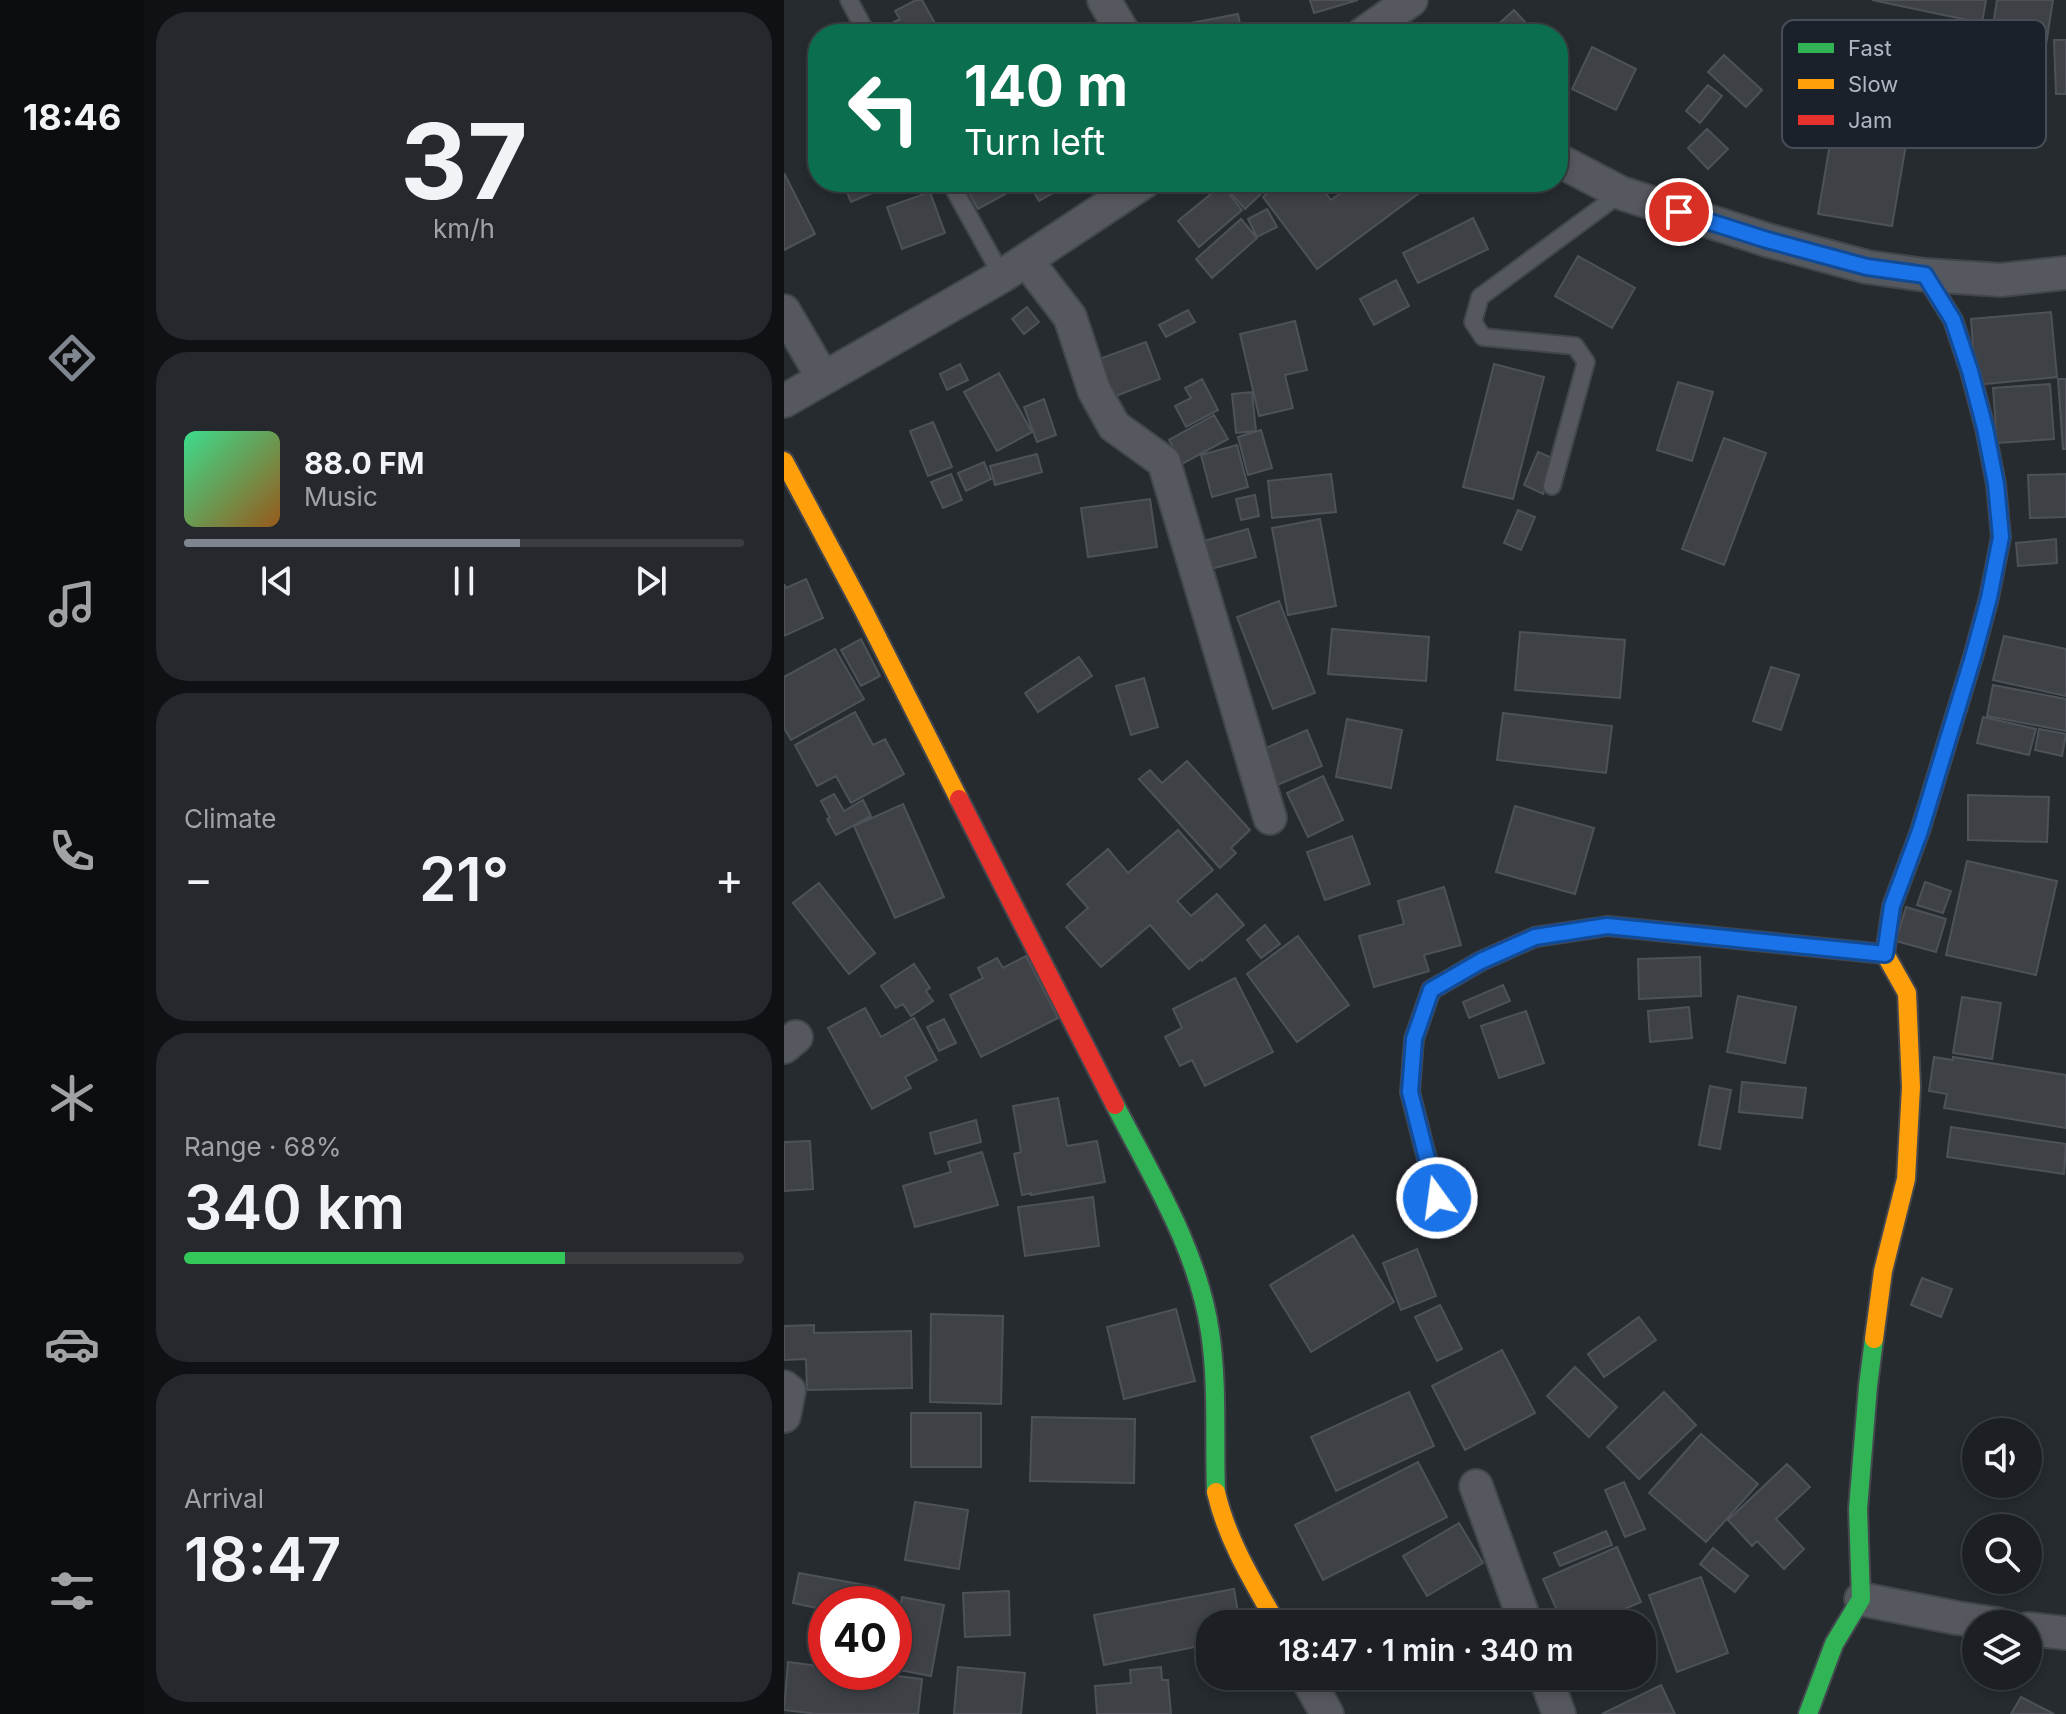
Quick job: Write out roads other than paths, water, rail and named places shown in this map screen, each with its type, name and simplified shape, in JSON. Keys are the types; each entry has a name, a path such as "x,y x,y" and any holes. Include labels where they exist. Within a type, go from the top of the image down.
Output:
{"street":[{"path":"1104,0 1118,24"},
{"path":"1377,24 1411,0"},
{"path":"1568,165 1621,193 1767,240 1867,267 2001,280 2066,273"},
{"path":"784,401 1015,268 1129,192"},
{"path":"1015,268 1070,317 1094,390 1114,426 1164,462 1270,818"},
{"path":"1808,1714 1834,1644 1861,1599 1858,1509 1868,1386 1883,1271 1906,1179 1911,1087 1907,993 1885,954 1892,906 1920,831 1973,657 2001,537 1993,470 1970,371 1953,320 1925,275"},
{"path":"784,311 823,378"},
{"path":"784,461 864,611 1182,1237 1199,1284 1210,1331 1216,1396 1216,1491 1222,1519 1269,1610"},
{"path":"1437,1198 1410,1092 1414,1039 1431,990 1481,961 1535,937 1607,926 1885,954"},
{"path":"784,1387 789,1391 784,1416"},
{"path":"1476,1486 1521,1610"},
{"path":"1861,1599 1962,1619"},
{"path":"2042,1630 2066,1633"},
{"path":"1314,1690 1327,1714"},
{"path":"1550,1690 1559,1714"}],"lane":[{"path":"849,0 862,24"},
{"path":"958,192 1015,268"},
{"path":"1552,486 1586,362 1575,346 1483,337 1473,322 1480,297 1621,193"}]}
